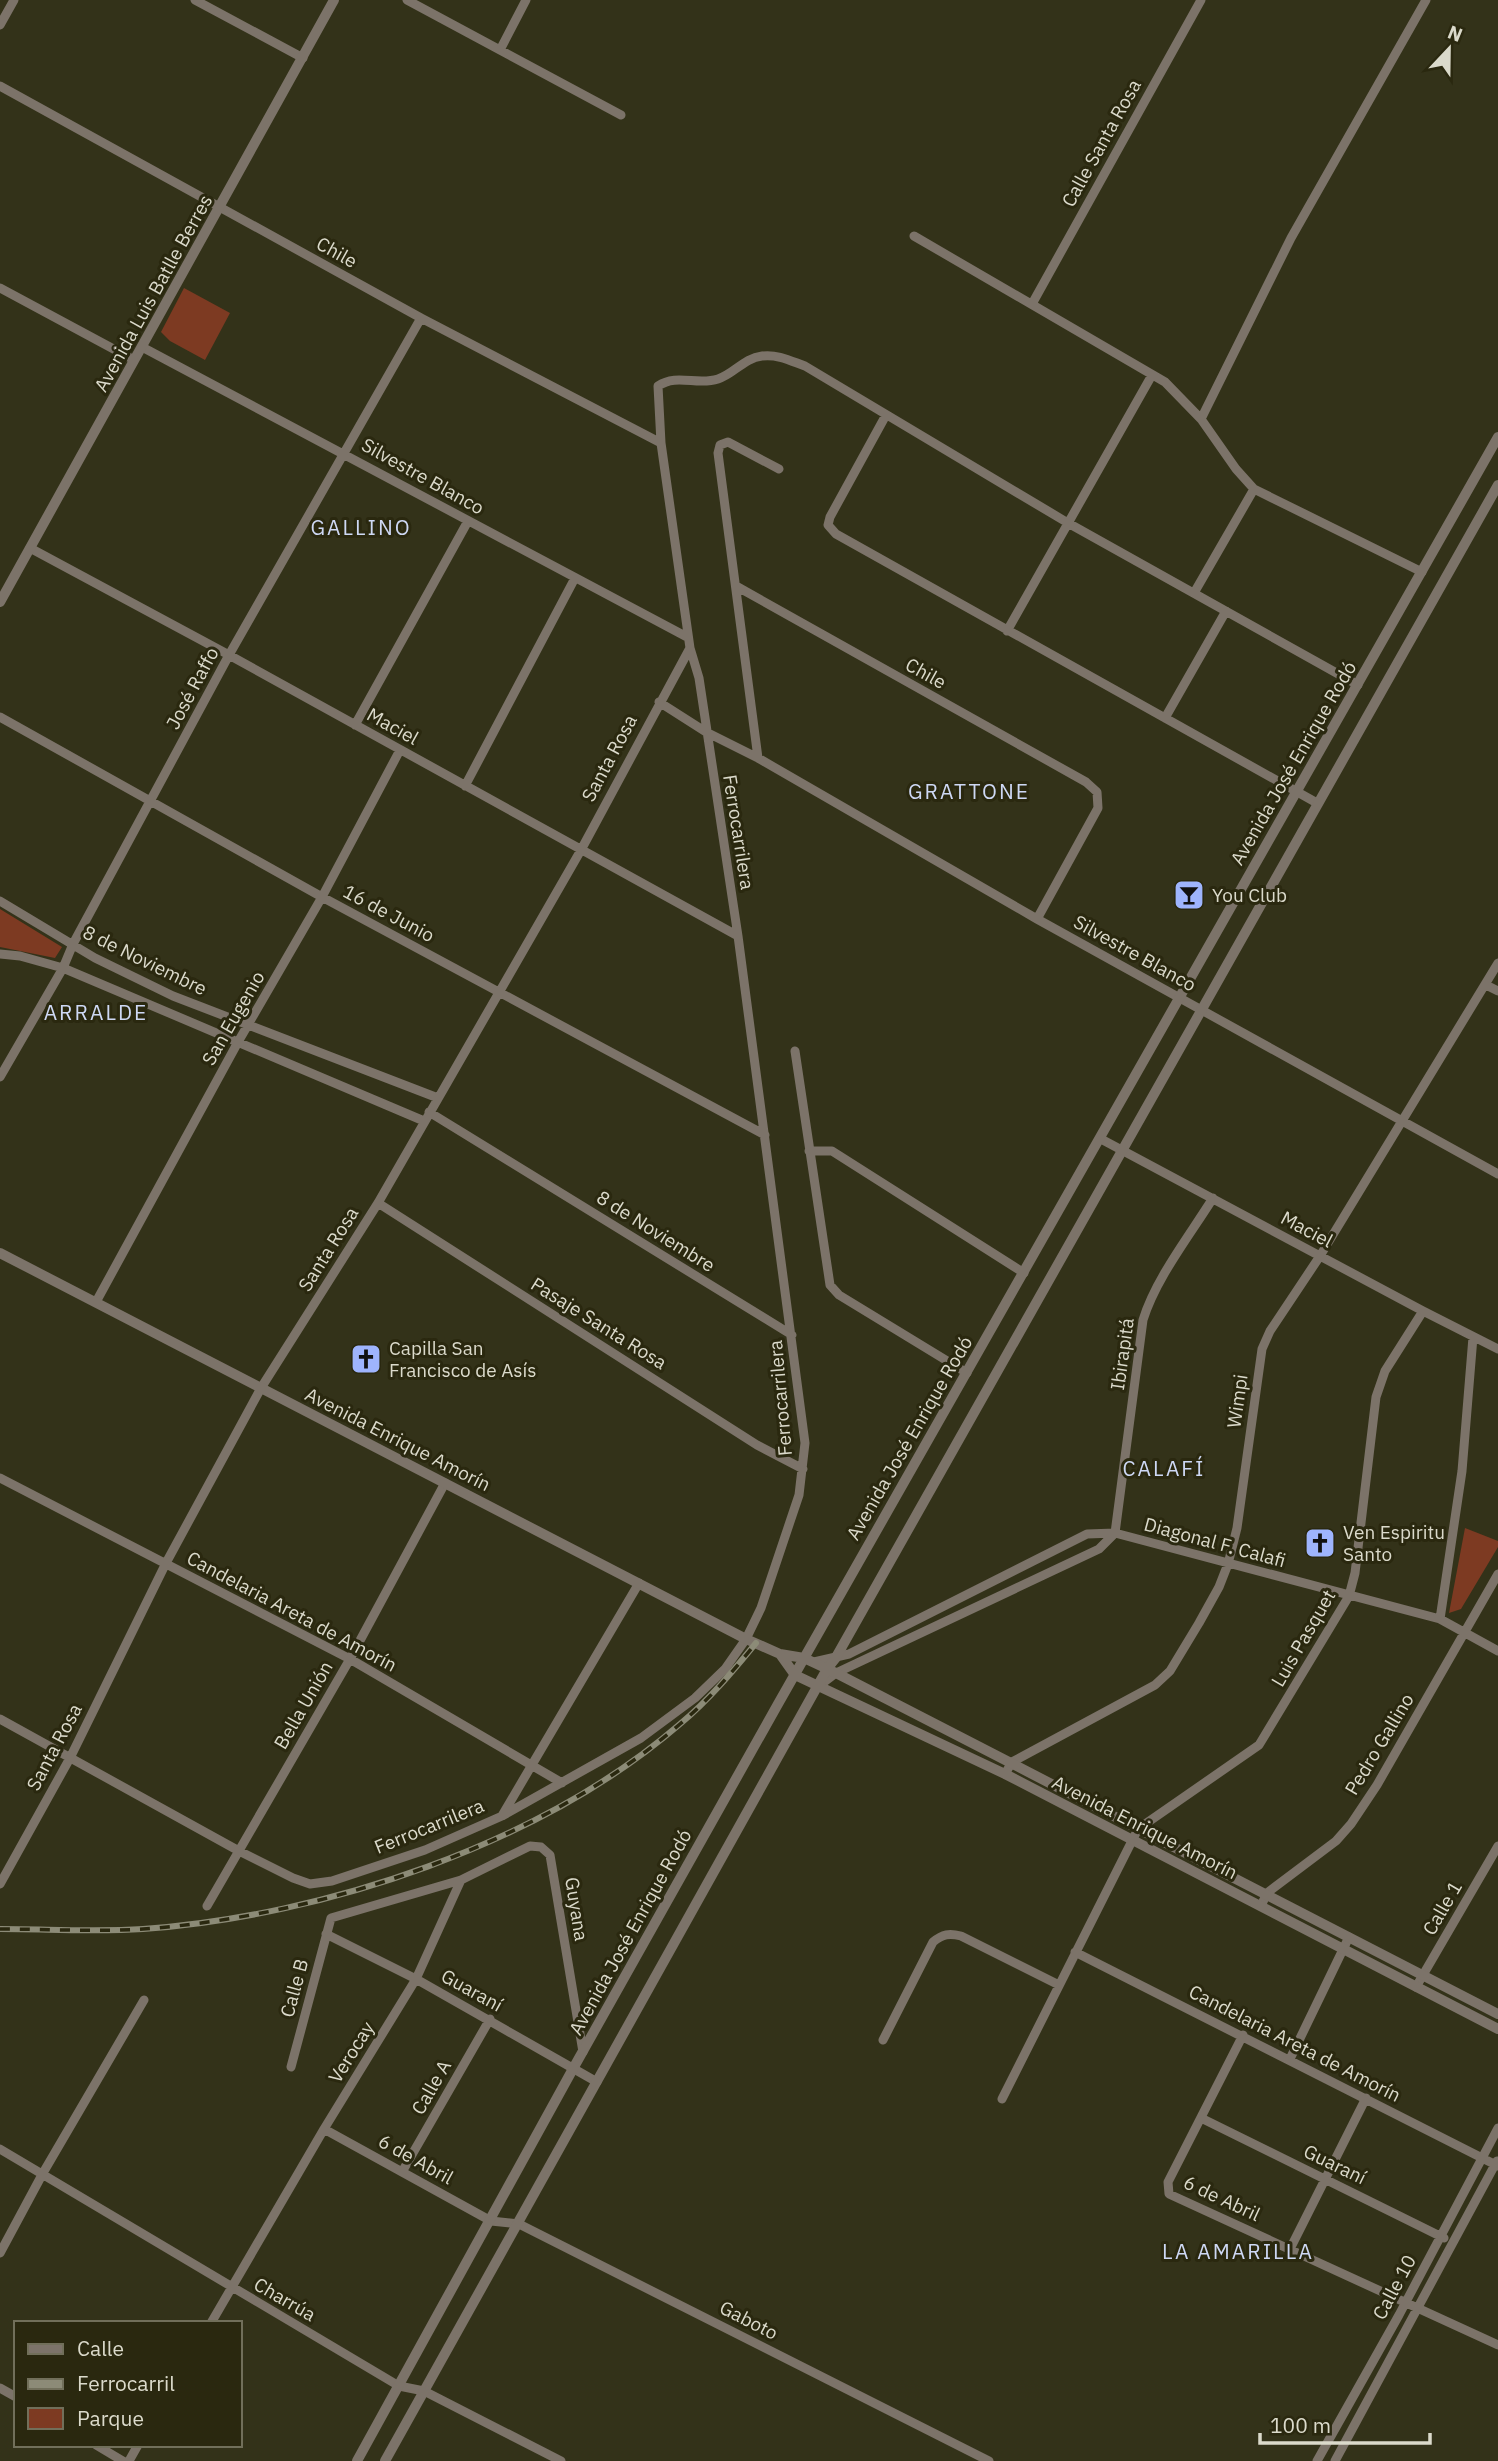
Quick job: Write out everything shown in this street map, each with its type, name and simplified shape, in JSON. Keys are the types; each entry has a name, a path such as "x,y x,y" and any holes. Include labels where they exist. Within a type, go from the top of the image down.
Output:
{"street":[{"path":"0,26 14,0"},
{"path":"195,0 303,58"},
{"name":"Avenida Luis Batlle Berres","path":"0,601 334,0"},
{"path":"407,0 621,115"},
{"path":"500,50 526,0"},
{"name":"Calle Santa Rosa","path":"1032,304 1201,0"},
{"path":"1201,419 1290,238 1426,0"},
{"name":"Chile","path":"0,86 421,318 661,443"},
{"path":"914,236 1164,382 1201,419 1236,469 1254,489 1422,572"},
{"path":"0,288 134,360"},
{"name":"José Raffo","path":"0,1077 63,968 73,944 229,655 421,318"},
{"name":"Silvestre Blanco","path":"142,347 687,637"},
{"path":"690,648 661,443 658,386 664,381 680,379 702,382 719,379 747,361 760,356 778,356 805,366 1068,523 1358,685"},
{"path":"1007,631 1152,375"},
{"path":"886,415 830,517 828,525 836,534 1317,803"},
{"name":"Avenida José Enrique Rodó","path":"357,2461 574,2067 795,1675 809,1660 967,1373 1497,440"},
{"path":"758,758 718,453 720,444 728,442 779,469"},
{"path":"385,2461 819,1686 832,1671 835,1659 1498,485"},
{"path":"1194,593 1254,489"},
{"path":"355,725 468,521"},
{"name":"Maciel","path":"30,548 738,936"},
{"path":"465,786 575,578"},
{"name":"Chile","path":"736,586 1086,782 1097,792 1098,808 1037,919"},
{"path":"1165,718 1226,611"},
{"path":"1398,615 1419,624"},
{"name":"Santa Rosa","path":"0,1884 70,1758 166,1563 261,1388 377,1203 499,993 581,850 690,648"},
{"name":"Ferrocarrilera","path":"239,1851 310,1884 332,1881 425,1850 502,1816 641,1738 695,1698 725,1670 746,1639 761,1608 799,1495 805,1443 738,936 699,678 690,648"},
{"name":"Silvestre Blanco","path":"659,702 706,732 758,758 1037,919 1497,1173"},
{"name":"16 de Junio","path":"0,717 322,897 765,1135"},
{"name":"San Eugenio","path":"96,1302 238,1042 322,897 400,750"},
{"name":"8 de Noviembre","path":"0,901 95,958 173,996 438,1098"},
{"name":"8 de Noviembre","path":"0,954 20,956 63,968 238,1042 427,1117 792,1335"},
{"name":"Wimpi","path":"1012,1762 1165,1678 1199,1623 1219,1587 1237,1528 1262,1349 1270,1331 1320,1256 1498,963"},
{"path":"1486,985 1498,991"},
{"path":"795,1051 830,1285 839,1295 967,1373"},
{"name":"Maciel","path":"1101,1139 1498,1349"},
{"path":"809,1151 832,1151 1024,1273"},
{"name":"Ibirapitá","path":"1115,1533 1143,1320 1147,1307 1213,1198"},
{"name":"Pasaje Santa Rosa","path":"377,1203 757,1445 803,1469"},
{"name":"Avenida Enrique Amorín","path":"0,1253 746,1639 780,1654 809,1660 832,1671 1498,2014"},
{"name":"Luis Pasquet","path":"1002,2099 1138,1829 1259,1745 1349,1596 1356,1573 1379,1385 1423,1311"},
{"path":"1440,1619 1462,1471 1473,1337"},
{"name":"Candelaria Areta de Amorín","path":"0,1478 350,1659 562,1783"},
{"name":"Bella Unión","path":"207,1906 350,1659 445,1483"},
{"name":"Diagonal F. Calafi","path":"832,1671 1099,1549 1115,1533"},
{"name":"Diagonal F. Calafi","path":"809,1660 835,1659 849,1654 1087,1534 1115,1533 1440,1619 1498,1651"},
{"name":"Pedro Gallino","path":"1261,1906 1268,1894 1336,1841 1351,1824 1377,1785 1498,1574"},
{"path":"502,1816 639,1583"},
{"name":"Avenida Enrique Amorín","path":"780,1654 795,1675 1005,1774 1498,2029"},
{"path":"0,1720 239,1851"},
{"path":"1005,1774 1012,1762"},
{"name":"Guyana","path":"461,1880 530,1846 541,1847 550,1855 583,2052"},
{"name":"Calle 1","path":"1416,1987 1498,1846"},
{"name":"Calle B","path":"291,2067 331,1918 461,1880"},
{"name":"Verocay","path":"212,2321 324,2129 416,1979 461,1880"},
{"path":"883,2040 933,1942 950,1933 1059,1985"},
{"name":"Guaraní","path":"326,1934 416,1979 597,2082"},
{"path":"1290,2059 1349,1937"},
{"name":"Candelaria Areta de Amorín","path":"1075,1952 1482,2158 1497,2163"},
{"path":"0,2253 144,2000"},
{"name":"Calle A","path":"402,2172 489,2019"},
{"path":"1200,2118 1243,2035"},
{"path":"1290,2249 1366,2098"},
{"name":"Guaraní","path":"1200,2118 1454,2243"},
{"name":"6 de Abril","path":"1200,2118 1168,2182 1169,2194 1498,2345"},
{"name":"Calle 10","path":"1317,2461 1406,2302 1498,2128"},
{"name":"6 de Abril","path":"324,2129 491,2221"},
{"name":"Charrúa","path":"0,2149 399,2386 424,2391 561,2461"},
{"name":"Calle 10","path":"1335,2461 1497,2163"},
{"name":"Gaboto","path":"491,2221 519,2224 989,2461"},
{"path":"99,2447 123,2461"}],"green space":[{"path":"184,288 230,313 205,360 170,341 161,332"},
{"name":"ARRALDE","path":"0,909 62,947 55,958 0,947"},
{"path":"1465,1528 1498,1541 1498,1547 1461,1609 1449,1613"}],"railway":[{"path":"0,1929 125,1930 213,1921 284,1908 356,1890 428,1867 497,1838 563,1805 624,1767 691,1715 756,1643"}],"place":[{"name":"You Club","path":"1189,895"},
{"name":"Capilla San Francisco de Asís","path":"366,1359"},
{"name":"Ven Espiritu Santo","path":"1320,1543"}],"district":[{"name":"GALLINO","path":"361,527"},
{"name":"GRATTONE","path":"969,791"},
{"name":"ARRALDE","path":"96,1012"},
{"name":"CALAFÍ","path":"1164,1468"},
{"name":"LA AMARILLA","path":"1238,2251"}]}
